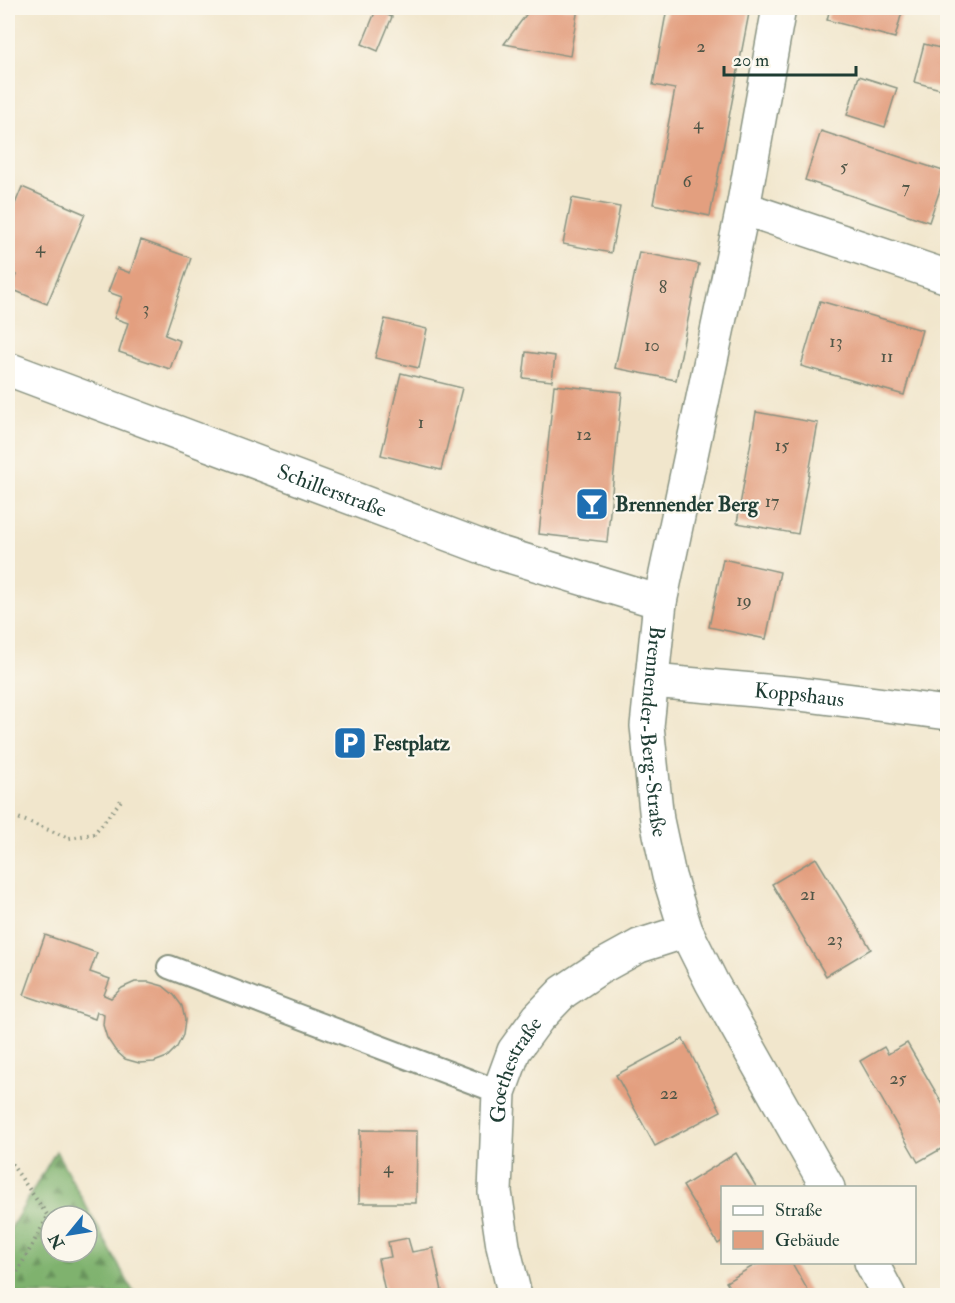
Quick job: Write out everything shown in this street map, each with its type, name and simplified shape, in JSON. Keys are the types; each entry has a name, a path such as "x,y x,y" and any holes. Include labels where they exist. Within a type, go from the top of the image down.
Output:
{"street":[{"name":"Brennender-Berg-Straße","path":"779,8 743,208 660,602 647,726 657,820 669,876 686,932 827,1186"},
{"path":"743,208 948,277"},
{"name":"Schillerstraße","path":"8,369 493,552 660,602"},
{"name":"Koppshaus","path":"652,681 799,694 948,713"},
{"name":"Goethestraße","path":"515,1296 503,1246 495,1192 499,1092 514,1051 538,1018 563,992 599,968 639,946 686,932"},
{"path":"872,1264 889,1296"}],"lane":[{"path":"170,967 499,1092"}],"path":[{"path":"8,814 69,838 94,834 123,798"},
{"path":"8,1159 48,1216 8,1290 14,1296"}],"green space":[{"path":"56,1151 85,1204 39,1204 39,1264 99,1264 99,1229 135,1295 8,1295 8,1233"}],"building":[{"path":"531,8 578,8 570,56 504,44"},
{"path":"667,8 750,8 710,216 653,204 675,89 653,85"},
{"path":"830,8 903,8 895,38 827,20"},
{"path":"376,10 392,17 378,51 362,44"},
{"path":"924,44 948,50 948,91 914,82"},
{"path":"859,76 897,88 885,127 847,115"},
{"path":"821,131 946,172 929,222 805,180"},
{"path":"22,187 85,214 47,304 11,289 16,275 8,272 8,221"},
{"path":"572,198 620,207 611,253 563,244"},
{"path":"141,240 191,258 165,335 180,341 170,369 119,352 128,323 114,318 122,297 108,292 117,268 130,273"},
{"path":"639,252 699,264 676,380 615,368"},
{"path":"820,301 922,330 904,395 801,366"},
{"path":"385,319 427,329 419,368 375,358"},
{"path":"526,352 555,356 552,381 523,378"},
{"path":"401,373 462,388 441,470 381,455"},
{"path":"554,385 622,392 607,542 539,534"},
{"path":"756,412 818,423 798,534 737,523"},
{"path":"723,559 780,572 766,639 709,627"},
{"path":"816,858 871,949 826,976 772,884"},
{"path":"45,935 97,953 90,972 110,979 104,995 111,998 122,988 135,982 149,982 163,986 174,995 182,1006 185,1020 183,1035 177,1047 167,1057 154,1062 139,1063 125,1059 107,1038 103,1025 104,1015 97,1012 95,1019 24,995"},
{"path":"683,1039 721,1111 655,1146 616,1075"},
{"path":"907,1043 948,1113 948,1145 918,1162 860,1061 884,1047 888,1054"},
{"path":"360,1130 417,1131 416,1203 359,1203"},
{"path":"736,1153 756,1186 721,1186 721,1242 718,1244 683,1186"},
{"path":"408,1238 412,1252 433,1248 443,1296 386,1296 378,1259 391,1257 388,1242"},
{"path":"756,1264 793,1264 811,1296 735,1296 726,1282"}],"place":[{"name":"Brennender Berg","path":"592,504"},
{"name":"Festplatz","path":"350,743"}]}
